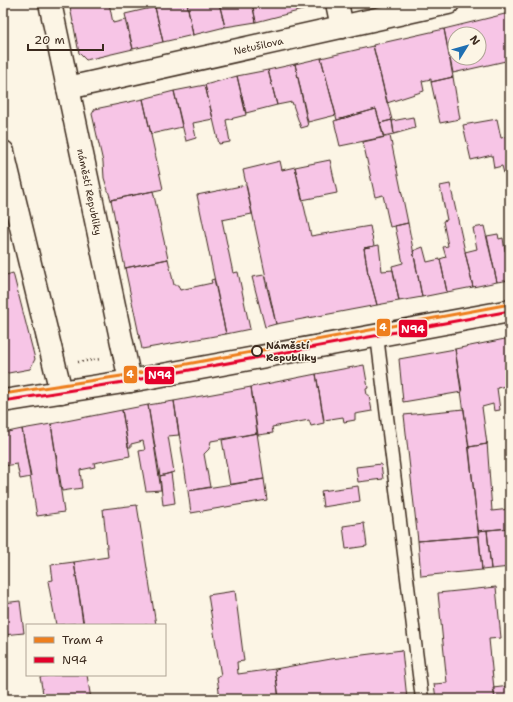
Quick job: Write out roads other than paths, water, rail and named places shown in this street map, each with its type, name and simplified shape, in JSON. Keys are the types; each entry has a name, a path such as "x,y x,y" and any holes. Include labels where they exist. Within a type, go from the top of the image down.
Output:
{"street":[{"name":"náměstí Republiky","path":"50,3 130,381"},
{"path":"337,3 342,27"},
{"name":"Netušilova","path":"68,88 448,3"},
{"path":"3,152 61,392"},
{"path":"3,401 130,381 510,311"}],"lane":[{"path":"377,336 422,699"}],"tram line":[{"name":"4","path":"3,394 128,375 510,304"}],"place":[{"name":"Náměstí Republiky","path":"257,351"}]}
